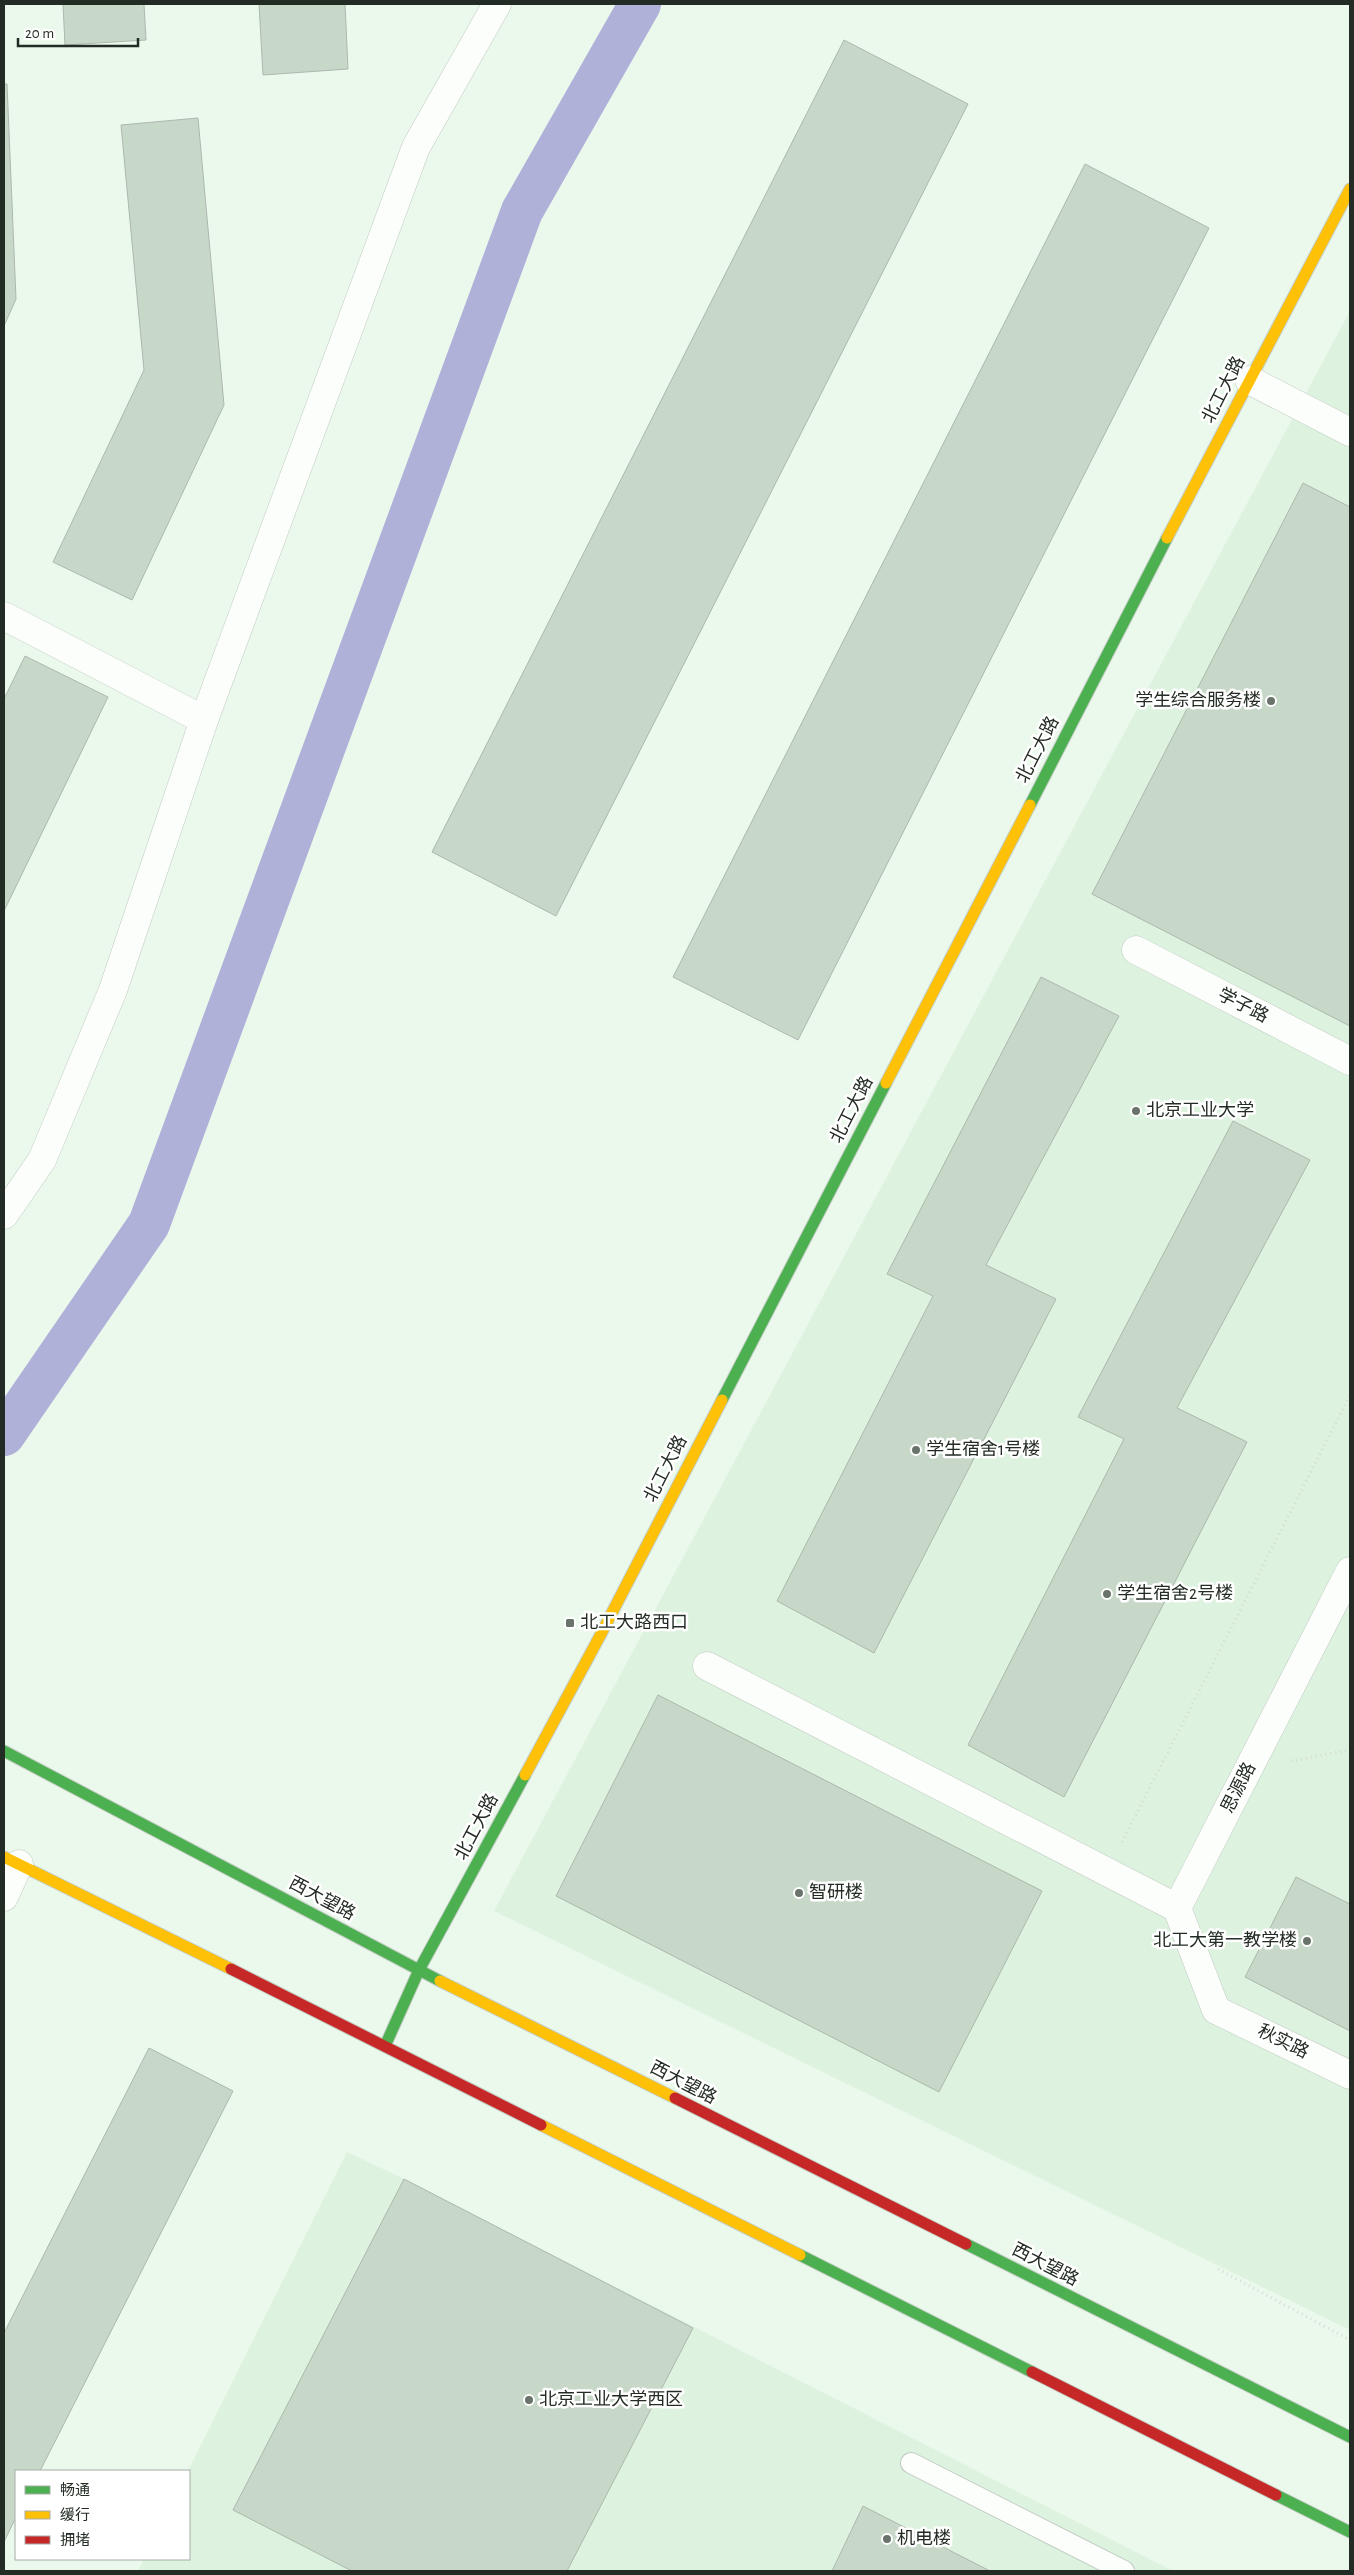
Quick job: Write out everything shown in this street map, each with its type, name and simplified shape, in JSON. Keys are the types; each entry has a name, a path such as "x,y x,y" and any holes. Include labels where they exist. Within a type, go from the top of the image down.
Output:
{"main road":[{"name":"北工大路","path":"385,2046 419,1970 601,1634 1249,380 1350,189"},
{"name":"西大望路","path":"4,1751 419,1970 1350,2437"},
{"path":"11,1861 385,2046 1350,2532"}],"street":[{"path":"4,1215 42,1160 113,990 204,720 416,147 497,4"},
{"path":"1249,380 1350,432"},
{"path":"4,616 204,720"},
{"name":"学子路","path":"1136,950 1350,1061"},
{"name":"思源路","path":"1177,1908 1350,1571"},
{"path":"707,1666 1177,1908"},
{"path":"4,1897 11,1861"},
{"name":"秋实路","path":"1177,1908 1216,2010 1350,2075"}],"lane":[{"path":"911,2463 1124,2571"}],"path":[{"path":"1107,1872 1350,1395"},
{"path":"1249,1769 1350,1750"},
{"path":"1218,2269 1350,2340"}],"shaded area":[{"name":"北京工业大学","path":"1350,311 1350,2330 494,1911"},
{"name":"北京工业大学西区","path":"347,2152 404,2179 1173,2571 138,2571 144,2560 190,2560 190,2470 188,2470"}],"building":[{"path":"63,4 144,4 146,40 65,45"},
{"path":"259,4 345,4 348,69 263,75"},
{"path":"844,40 968,104 556,916 432,852"},
{"path":"4,84 7,84 16,299 4,326"},
{"path":"198,118 224,405 132,600 53,562 144,370 121,125"},
{"path":"1085,164 1209,228 798,1040 673,977"},
{"name":"学生综合服务楼","path":"1303,483 1350,507 1350,1026 1092,894"},
{"path":"25,656 108,697 4,911 4,699"},
{"name":"学生宿舍1号楼","path":"1041,977 1119,1016 986,1265 1056,1299 874,1653 777,1601 933,1296 887,1274"},
{"name":"学生宿舍2号楼","path":"1233,1121 1310,1160 1177,1408 1247,1442 1064,1797 968,1745 1124,1439 1078,1417"},
{"name":"智研楼","path":"658,1695 1042,1891 939,2092 556,1896"},
{"name":"北工大第一教学楼","path":"1296,1877 1350,1904 1350,2031 1245,1977"},
{"path":"149,2048 233,2091 41,2470 15,2470 15,2519 4,2542 4,2333"},
{"path":"404,2179 693,2328 567,2571 352,2571 233,2510"},
{"name":"机电楼","path":"863,2506 990,2571 832,2571"}],"waterway":[{"path":"4,1435 149,1224 522,211 640,4"}],"traffic: fast":[{"path":"1030,805 1167,538"},
{"path":"722,1400 886,1083"},
{"path":"4,1751 440,1981"},
{"path":"385,2046 419,1970 525,1775"},
{"path":"966,2244 1350,2437"},
{"path":"800,2255 1032,2372"},
{"path":"1276,2495 1350,2532"}],"traffic: slow":[{"path":"1167,538 1350,189"},
{"path":"886,1083 1030,805"},
{"path":"525,1775 601,1634 722,1400"},
{"path":"4,1857 231,1969"},
{"path":"440,1981 675,2098"},
{"path":"541,2125 800,2255"}],"traffic: jam":[{"path":"231,1969 541,2125"},
{"path":"675,2098 966,2244"},
{"path":"1032,2372 1276,2495"}],"place":[{"name":"学生综合服务楼","path":"1271,701"},
{"name":"北京工业大学","path":"1136,1111"},
{"name":"学生宿舍1号楼","path":"916,1450"},
{"name":"学生宿舍2号楼","path":"1107,1594"},
{"name":"北工大路西口","path":"570,1623"},
{"name":"智研楼","path":"799,1893"},
{"name":"北工大第一教学楼","path":"1307,1941"},
{"name":"北京工业大学西区","path":"529,2400"},
{"name":"机电楼","path":"887,2539"}]}
